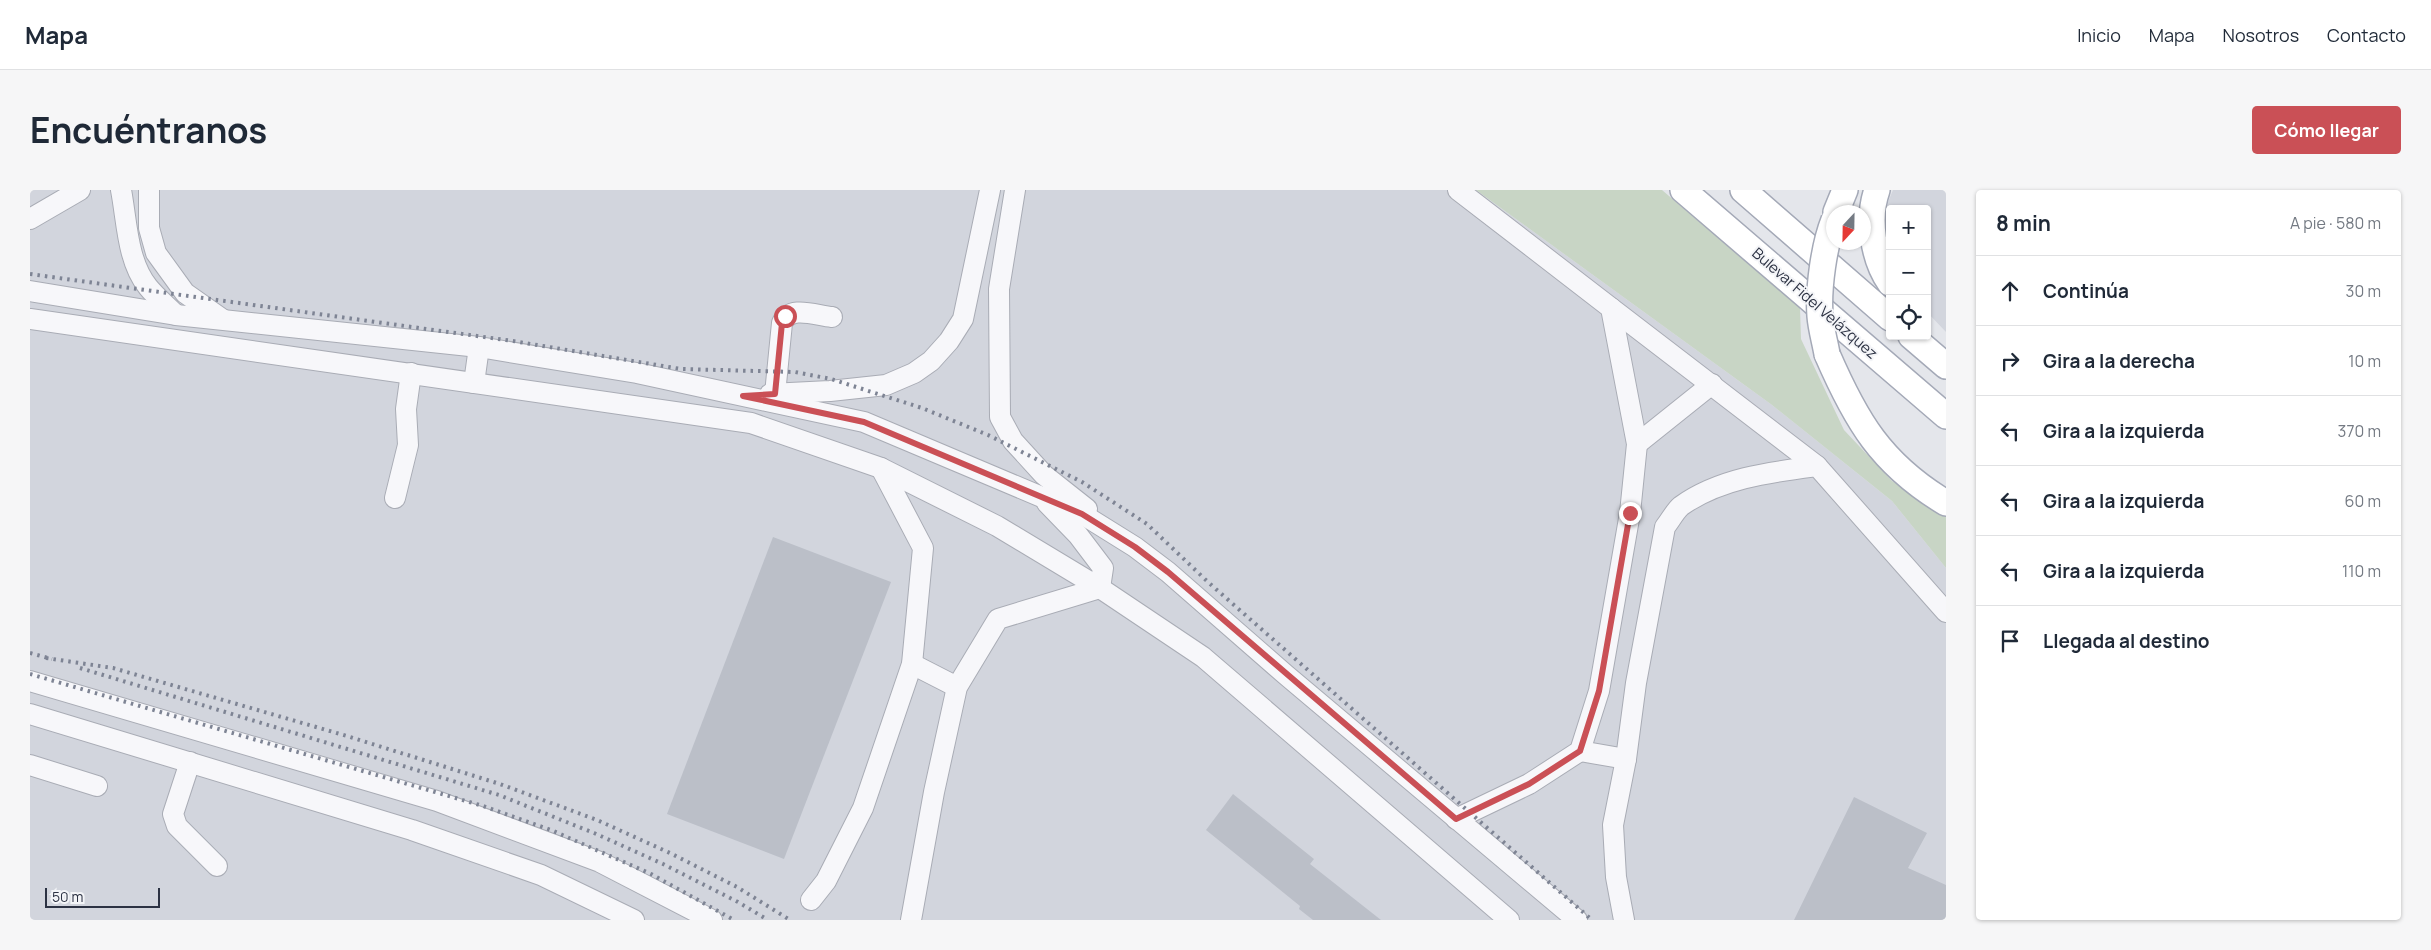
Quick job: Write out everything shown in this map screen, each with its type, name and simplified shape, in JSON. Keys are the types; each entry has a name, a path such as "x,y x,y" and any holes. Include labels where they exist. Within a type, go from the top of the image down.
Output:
{"main road":[{"name":"Bulevar Fidel Velázquez","path":"1684,190 1946,416"},
{"path":"1742,190 1886,315"},
{"path":"1877,190 1872,215 1873,236 1876,254 1886,275"},
{"path":"1827,250 1820,315 1827,354 1855,416 1894,466 1926,491 1946,503"},
{"path":"1931,339 1946,356"},
{"path":"1916,340 1946,366"}],"street":[{"path":"30,219 80,190"},
{"path":"121,190 129,242 140,274 148,287 176,314"},
{"path":"148,190 149,228 156,253 185,293 224,320"},
{"path":"743,396 830,392 886,385 914,373 931,362 949,341 963,319 990,190"},
{"path":"1015,190 999,290 1000,417 1013,441 1044,475 1168,572 1577,920"},
{"path":"1458,190 1817,466 1946,612"},
{"path":"30,291 224,320 479,347 637,372 864,422 1082,514 1135,547"},
{"path":"1456,819 1529,784 1580,751 1599,691 1630,513 1637,444 1611,308"},
{"path":"775,394 782,323 785,316 792,312 832,317"},
{"path":"30,320 751,423 881,468 997,526 1100,588 1203,657 1509,920"},
{"path":"474,383 479,347"},
{"path":"395,498 408,445 406,410 411,374"},
{"path":"1637,444 1712,384"},
{"path":"1624,920 1616,877 1613,825 1626,759 1636,683 1665,527 1680,507 1704,492 1757,474 1817,466"},
{"path":"811,900 826,881 863,808 912,664 923,548 881,468"},
{"path":"1039,496 1078,535 1103,568 1100,588"},
{"path":"911,920 934,792 957,686 998,619 1100,588"},
{"path":"912,664 957,686"},
{"path":"30,681 437,801 600,862 712,920"},
{"path":"30,714 412,830 541,875 634,920"},
{"path":"1580,751 1626,759"},
{"path":"190,762 173,814 176,826 216,866"},
{"path":"30,765 97,786"}],"shaded area":[{"path":"30,190 1476,190 1772,405 1892,501 1946,568 1946,920 30,920"},
{"path":"1893,190 1946,190 1946,332 1931,316 1931,205 1888,205"}],"green space":[{"path":"1476,190 1662,190 1800,308 1801,339 1844,430 1892,481 1946,516 1946,568 1892,501 1772,405"}],"building":[{"path":"773,537 891,582 784,859 667,814"},
{"path":"1233,794 1314,859 1310,864 1381,920 1313,920 1299,909 1300,906 1206,830"},
{"path":"1854,797 1927,833 1908,868 1946,885 1946,920 1794,920"}],"railway":[{"path":"30,274 513,341 681,369 795,372 831,379 922,408 988,435 1082,482 1147,524 1209,583 1592,920"},
{"path":"30,653 52,659"},
{"path":"46,658 113,668 347,736 500,784 597,820 670,853 737,887 790,920"},
{"path":"80,668 499,795 594,833 663,864 738,902 768,920"},
{"path":"30,674 483,806 551,830 651,874 734,920"}],"route":[{"path":"785,316 782,323 775,394 743,396 864,422 1082,514 1135,547 1168,572 1456,819 1529,784 1580,751 1599,691 1630,513"}]}
